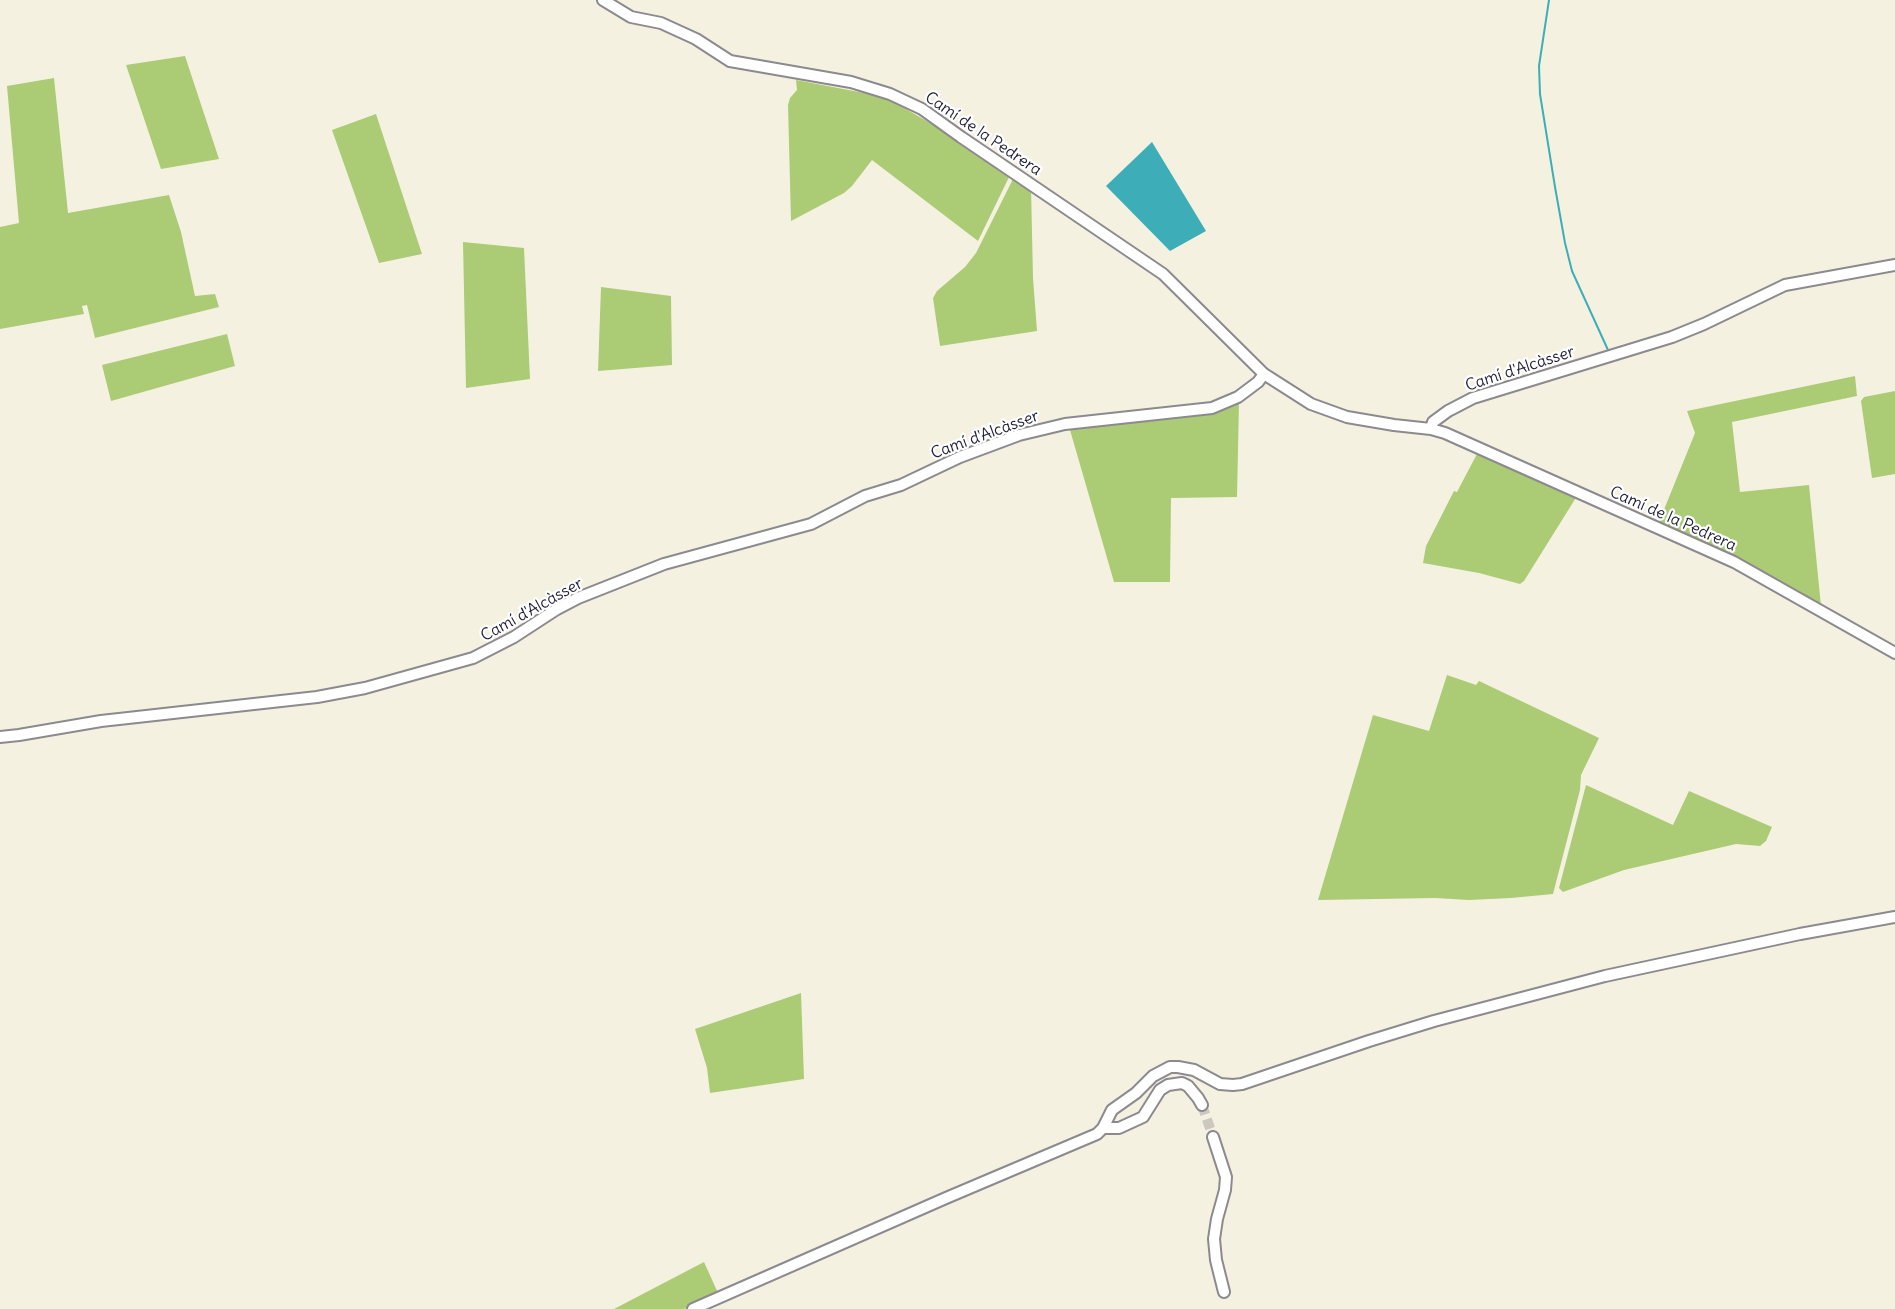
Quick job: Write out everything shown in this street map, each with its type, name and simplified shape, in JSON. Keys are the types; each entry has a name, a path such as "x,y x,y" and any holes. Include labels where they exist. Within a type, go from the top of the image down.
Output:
{"street":[{"name":"Camí de la Pedrera","path":"603,0 631,17 661,23 696,39 730,61 851,82 890,94 922,109 1162,274 1264,374"},
{"name":"Camí d'Alcàsser","path":"1431,429 1433,422 1473,398 1672,337 1785,285 1895,265"},
{"path":"1264,374 1311,404 1328,412 1394,425 1431,429"},
{"name":"Camí d'Alcàsser","path":"0,737 101,721 317,697 365,688 473,658 514,637 578,598 664,564 811,524 865,496 901,484 960,457 1018,435 1065,424 1212,408 1238,397 1258,382 1264,374"},
{"name":"Camí de la Pedrera","path":"1431,429 1445,433 1734,562 1895,653"},
{"path":"693,1309 1097,1134 1103,1128 1112,1110 1136,1093 1154,1076 1170,1067 1194,1070 1220,1084 1242,1084 1412,1028 1605,976 1777,939 1895,917"},
{"path":"1103,1128 1119,1128 1143,1117 1160,1090 1168,1085 1182,1083 1188,1086 1202,1106"},
{"path":"1213,1137 1226,1177 1226,1190 1214,1239 1216,1260 1224,1292"}],"green space":[{"path":"185,56 219,159 161,169 126,65"},
{"path":"54,78 68,213 169,195 181,232 195,296 215,294 219,307 95,338 87,305 82,306 84,314 0,329 0,227 19,223 7,86"},
{"path":"796,80 880,96 978,151 1011,173 978,241 872,160 844,193 791,221 788,105 790,98 797,90"},
{"path":"376,114 422,254 379,263 332,130"},
{"path":"1015,175 1031,187 1037,331 940,346 933,298 937,291 965,267 976,253"},
{"path":"463,242 524,248 530,379 466,388"},
{"path":"601,287 671,296 672,365 598,371"},
{"path":"227,334 235,366 111,401 102,365"},
{"path":"1855,376 1857,396 1732,422 1740,492 1809,485 1821,606 1713,547 1659,522 1695,433 1687,411"},
{"path":"1895,391 1895,474 1872,478 1861,401 1864,397"},
{"path":"1239,403 1237,497 1171,498 1170,582 1114,582 1070,430 1193,415 1227,408"},
{"path":"1478,452 1577,496 1520,584 1479,573 1423,563 1426,546 1454,491 1457,492"},
{"path":"1447,675 1476,685 1479,681 1599,738 1581,775 1580,790 1553,894 1469,900 1435,898 1318,900 1373,715 1429,731"},
{"path":"1586,785 1673,825 1689,791 1772,827 1766,841 1760,846 1736,844 1624,870 1563,892 1559,888"},
{"path":"801,993 804,1079 710,1093 707,1068 695,1029"},
{"path":"704,1262 718,1293 684,1309 614,1309"}],"water":[{"path":"1152,142 1206,231 1170,251 1106,186"}],"waterway":[{"path":"1549,0 1539,66 1540,94 1555,187 1572,271 1608,350"}],"tunnel":[{"path":"1202,1105 1213,1137"}]}
